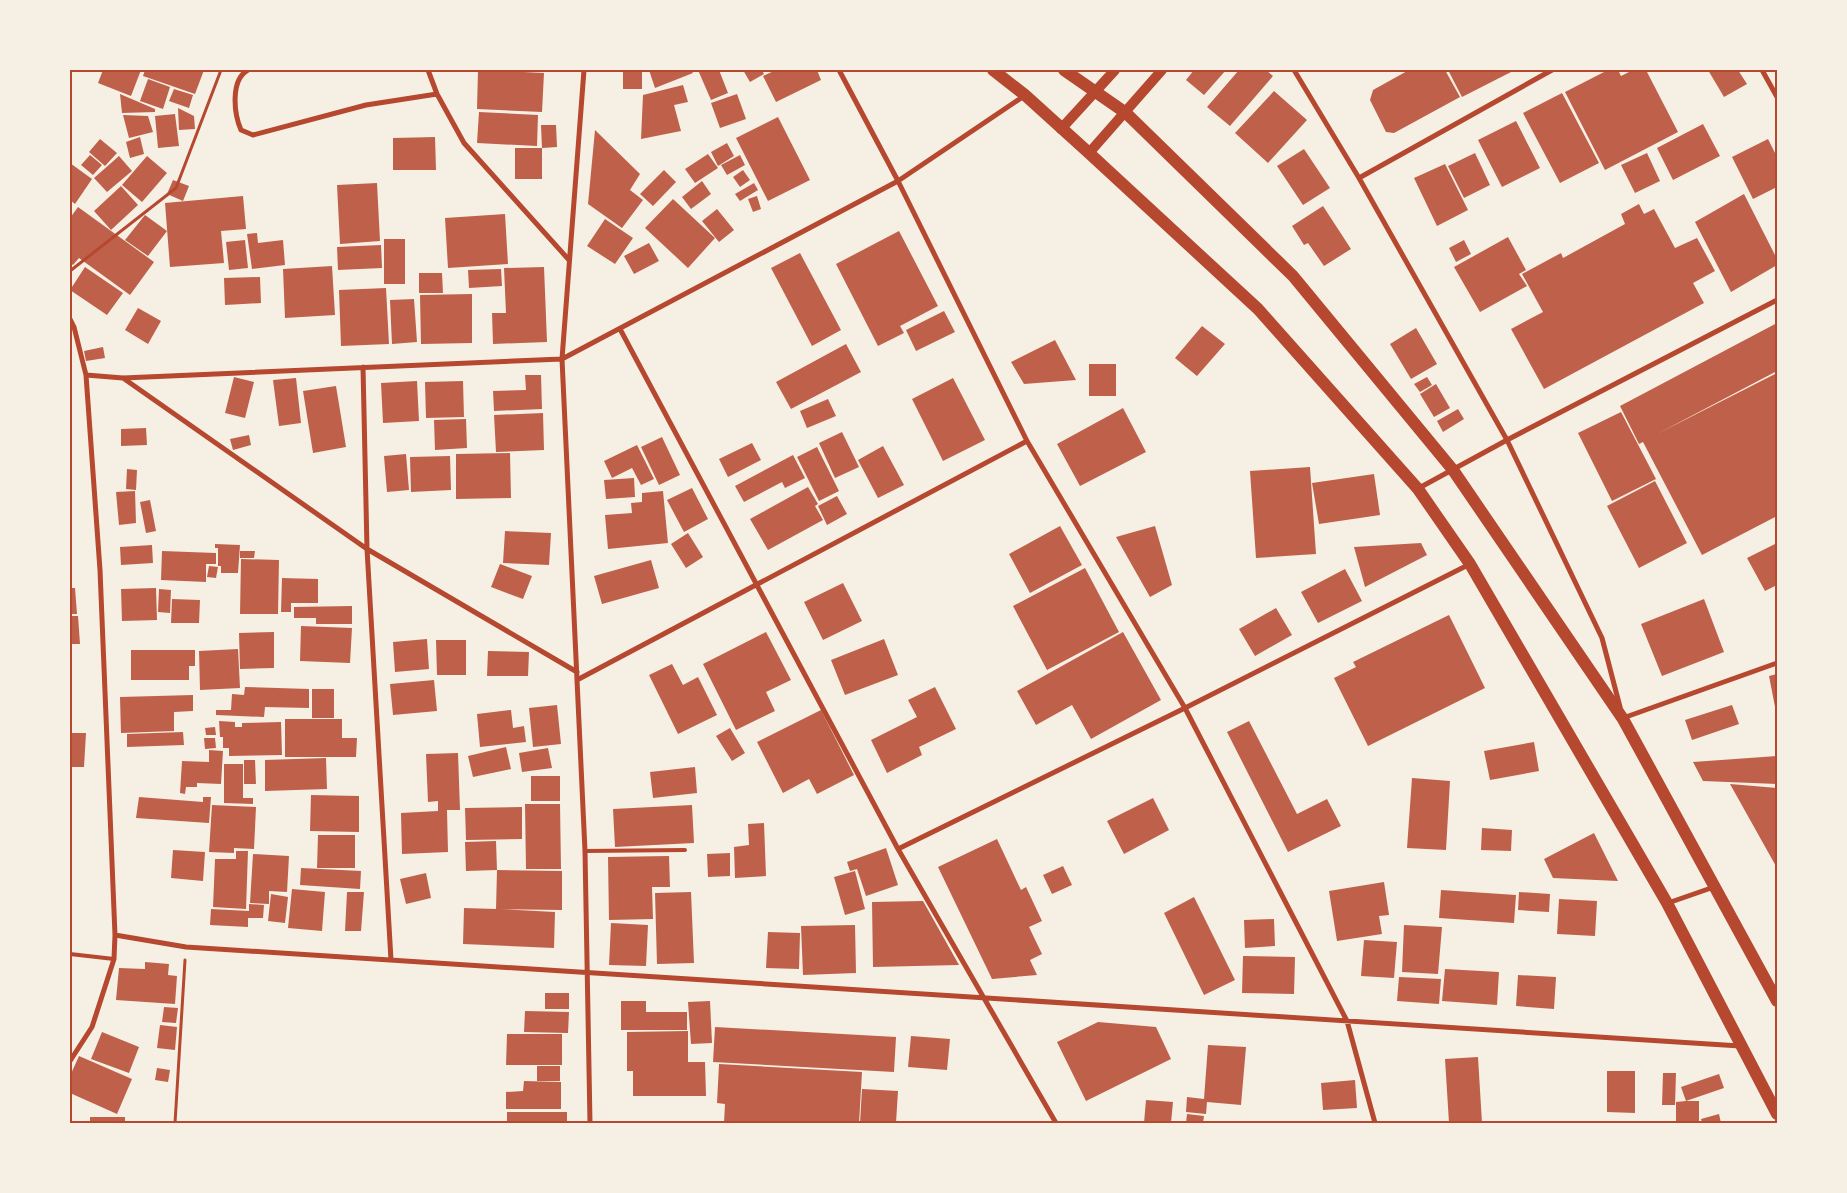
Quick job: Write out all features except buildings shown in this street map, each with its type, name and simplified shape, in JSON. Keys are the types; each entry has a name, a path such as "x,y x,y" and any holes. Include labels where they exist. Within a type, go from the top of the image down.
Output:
{"main road":[{"path":"993,70 1025,95 1089,152 1258,309 1418,488 1470,564 1668,903 1777,1114"},
{"path":"1064,70 1126,112 1294,276 1453,470 1623,719 1777,1001"},
{"path":"1061,129 1115,70"},
{"path":"1089,152 1162,70"}],"street":[{"path":"248,70 236,85 235,116 241,130 253,135 366,105 436,94"},
{"path":"428,70 436,94 464,143 569,260"},
{"path":"584,70 562,359 585,852 590,1123"},
{"path":"839,70 898,181 1027,441 1185,708 1347,1022 1375,1123"},
{"path":"1294,70 1359,178 1507,440 1602,638 1623,719 1777,663"},
{"path":"1359,178 1552,70"},
{"path":"1762,70 1777,97"},
{"path":"86,374 122,378 562,359 898,181 1025,95"},
{"path":"1418,488 1777,300"},
{"path":"70,319 74,327 86,374 100,570 114,935 114,959 92,1028 70,1061"},
{"path":"620,329 898,849 1056,1123"},
{"path":"363,367 368,549 391,960"},
{"path":"122,378 368,549 577,672"},
{"path":"577,680 1027,441"},
{"path":"898,849 1185,708 1470,564"},
{"path":"1668,903 1714,886"},
{"path":"114,935 186,947 1742,1046"}],"lane":[{"path":"585,852 685,850"},
{"path":"70,954 114,959"}],"path":[{"path":"70,271 176,188 221,70"},
{"path":"175,1123 186,947"}]}
